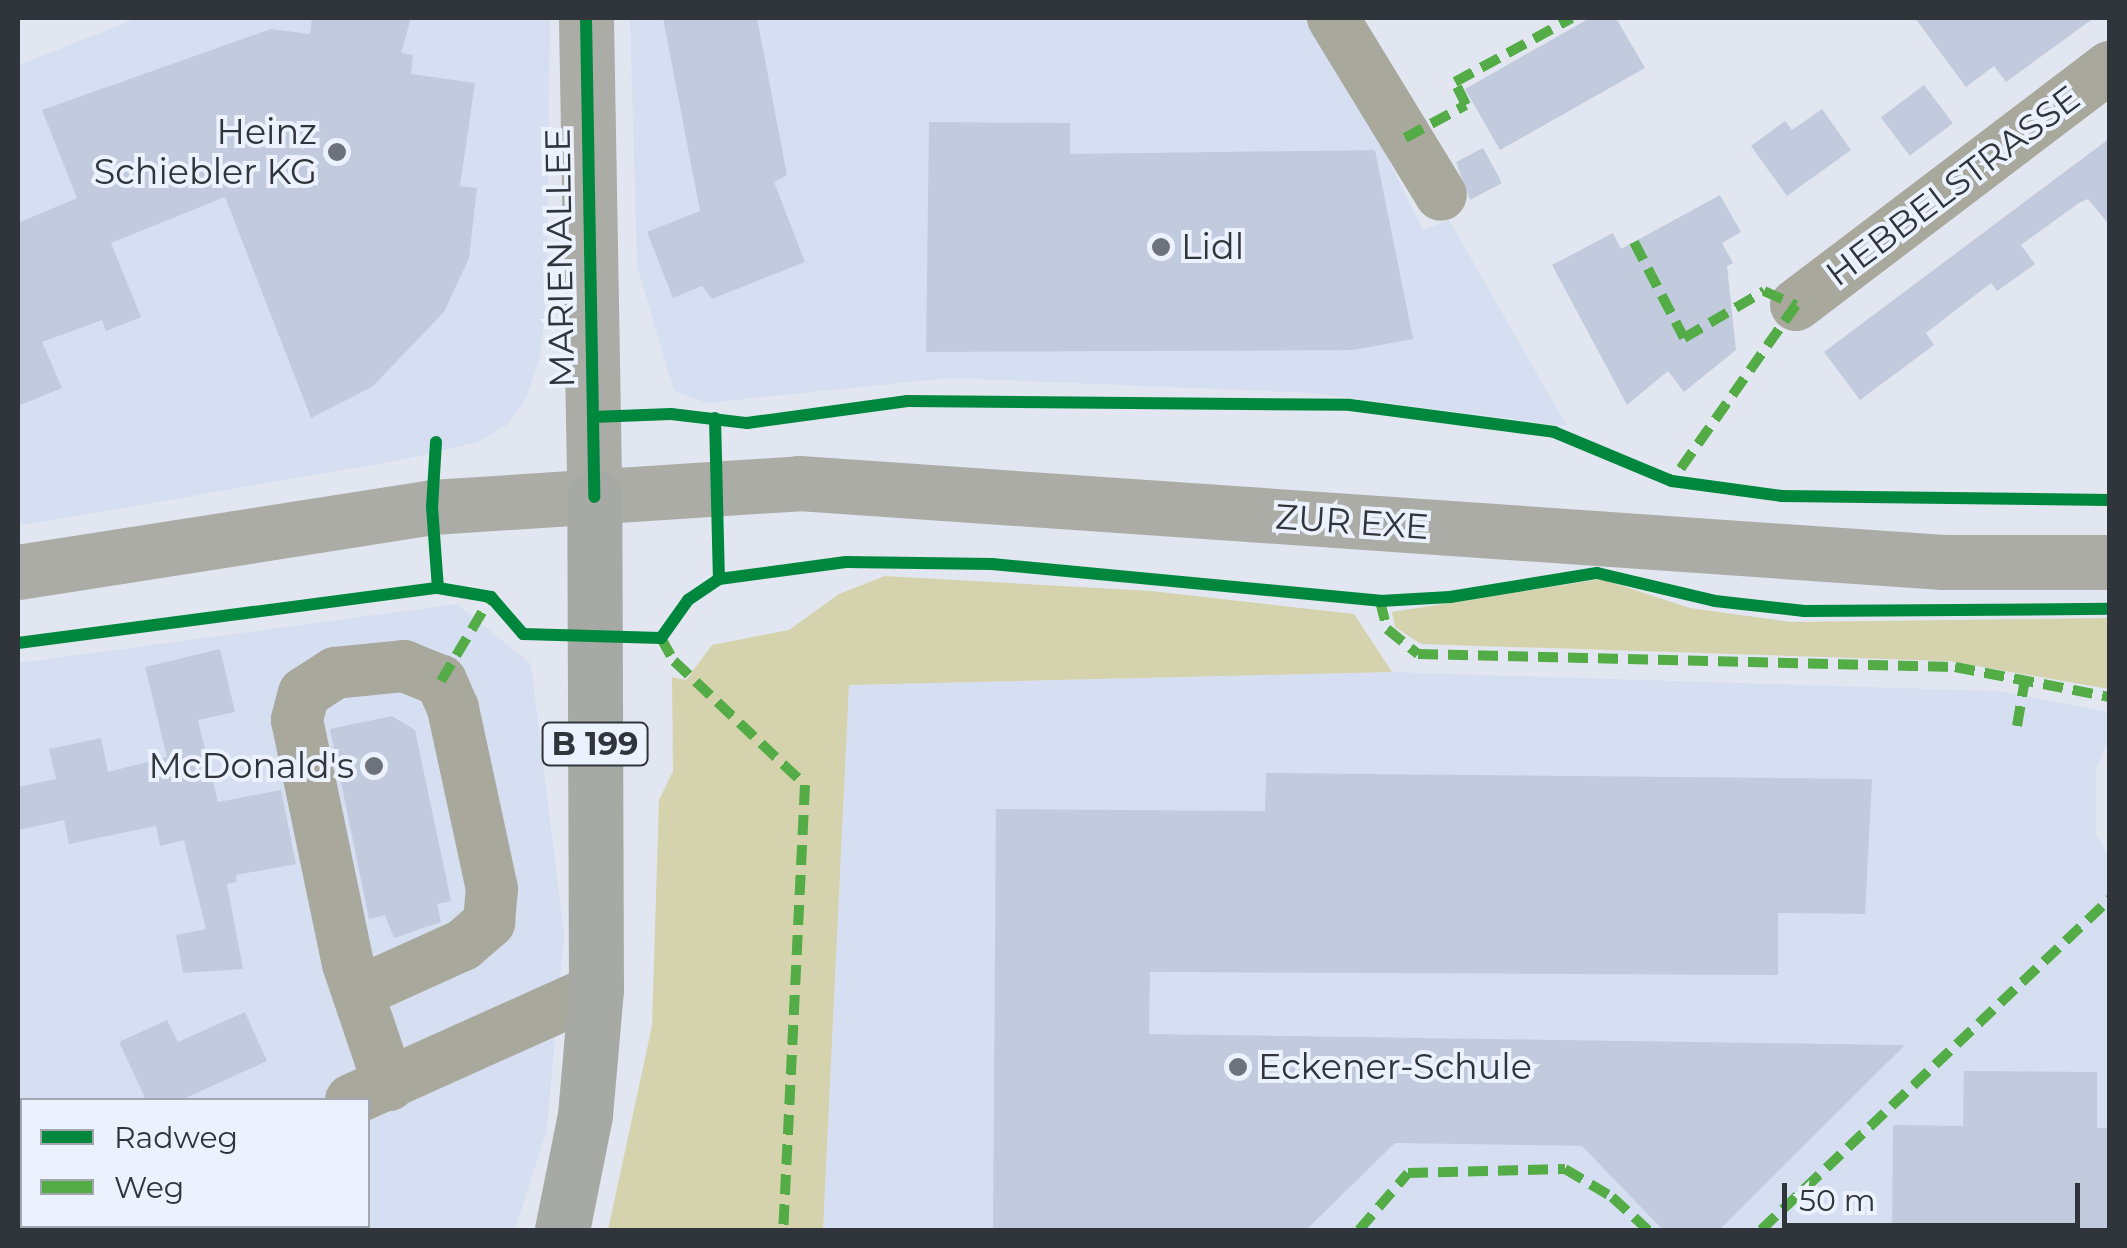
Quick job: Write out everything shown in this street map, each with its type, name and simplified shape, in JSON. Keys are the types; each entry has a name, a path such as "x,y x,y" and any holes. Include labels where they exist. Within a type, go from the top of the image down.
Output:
{"highway":[{"name":"B 199","path":"562,1230 585,1115 596,990 594,497"}],"main road":[{"name":"MARIENALLEE","path":"586,18 594,497"},
{"name":"ZUR EXE","path":"18,572 432,506 818,484 1943,562 2110,562"}],"street":[{"path":"1334,18 1440,195"},
{"name":"HEBBELSTRASSE","path":"1796,305 2110,67"},
{"path":"361,991 463,945 489,922 492,889 453,708 440,681 404,666 334,674 304,693 297,720 348,964 361,991 370,1093 596,990"}],"shaded area":[{"path":"138,18 550,18 547,291 540,356 526,399 507,425 478,442 406,459 18,526 18,65"},
{"path":"630,18 1319,18 1423,230 1449,220 1567,426 1312,393 949,378 707,403 674,391 637,266"},
{"path":"457,604 531,664 564,935 547,1129 515,1230 18,1230 18,663"},
{"path":"1392,672 1996,691 2109,712 2109,738 2096,769 2096,835 2110,857 2109,1230 823,1230 849,685"}],"green space":[{"path":"885,576 1151,591 1354,614 1392,672 849,685 823,1230 608,1230 652,1026 659,800 673,771 672,677 686,680 712,645 789,630 839,594"},
{"path":"1601,579 1690,608 1790,622 2109,618 2109,689 1949,661 1421,644 1395,627 1392,612"}],"building":[{"path":"312,18 411,18 401,53 413,55 411,74 475,83 460,186 477,188 469,258 444,312 372,387 311,418 225,197 111,243 141,317 106,331 102,320 42,342 62,388 18,406 18,223 77,198 42,110 271,29 310,34"},
{"path":"663,18 757,18 787,175 774,182 805,262 712,299 702,286 673,298 647,232 700,211"},
{"path":"1590,18 1616,18 1645,68 1500,150 1465,89"},
{"path":"1915,18 2094,18 2006,82 1994,66 1966,87"},
{"path":"1924,85 1953,123 1910,156 1881,117"},
{"path":"1822,109 1851,150 1787,196 1751,146 1785,121 1792,130"},
{"name":"Lidl","path":"929,122 1070,123 1070,154 1375,150 1413,339 1353,350 926,352"},
{"path":"2110,138 2110,226 2088,199 2079,203 2021,245 2035,264 1997,291 1991,283 1926,333 1934,345 1860,400 1824,352"},
{"path":"1483,148 1502,183 1470,200 1456,162"},
{"path":"1720,195 1741,232 1722,243 1733,263 1727,266 1736,350 1684,392 1668,371 1627,405 1552,265 1613,233 1621,249"},
{"path":"220,649 235,712 198,720 218,802 281,790 296,864 236,875 237,882 227,884 243,969 183,973 176,935 206,929 184,840 160,846 156,826 69,844 64,820 18,830 18,787 56,779 49,749 101,738 108,772 167,757 145,667"},
{"path":"392,716 415,730 451,901 437,904 441,922 394,938 385,915 369,919 330,729"},
{"path":"1266,773 1872,779 1865,914 1778,913 1778,975 1150,972 1149,1034 1905,1045 1719,1230 1663,1230 1582,1146 1395,1143 1306,1230 993,1230 996,809 1265,811"},
{"path":"245,1012 267,1061 185,1098 145,1098 119,1042 167,1020 178,1042"},
{"path":"1964,1071 2097,1072 2097,1128 2110,1128 2110,1230 1892,1230 1893,1125 1963,1126"}],"marked path":[{"path":"1405,138 1466,105 1455,82 1572,18"},
{"path":"1634,242 1684,338 1764,291 1796,305 1672,481"},
{"path":"441,681 491,597"},
{"path":"1380,601 1387,629 1418,654 1955,667 2110,697"},
{"path":"661,638 674,661 805,785 783,1230"},
{"path":"2017,726 2025,679"},
{"path":"1761,1230 2110,899"},
{"path":"1359,1230 1408,1173 1565,1169 1612,1197 1648,1230"}],"cycle path":[{"path":"586,18 594,497"},
{"path":"593,417 671,414 747,423 907,401 1350,405 1554,432 1672,481 1782,496 2110,500"},
{"path":"715,418 719,579"},
{"path":"436,442 432,507 438,588 491,597 523,634 661,638 688,600 719,579 846,562 992,564 1380,601 1450,597 1597,573 1715,601 1804,611 2110,609"},
{"path":"18,643 438,588"}],"place":[{"name":"Heinz Schiebler KG","path":"337,152"},
{"name":"Lidl","path":"1161,247"},
{"name":"McDonald's","path":"374,766"},
{"name":"Eckener-Schule","path":"1238,1067"}]}
